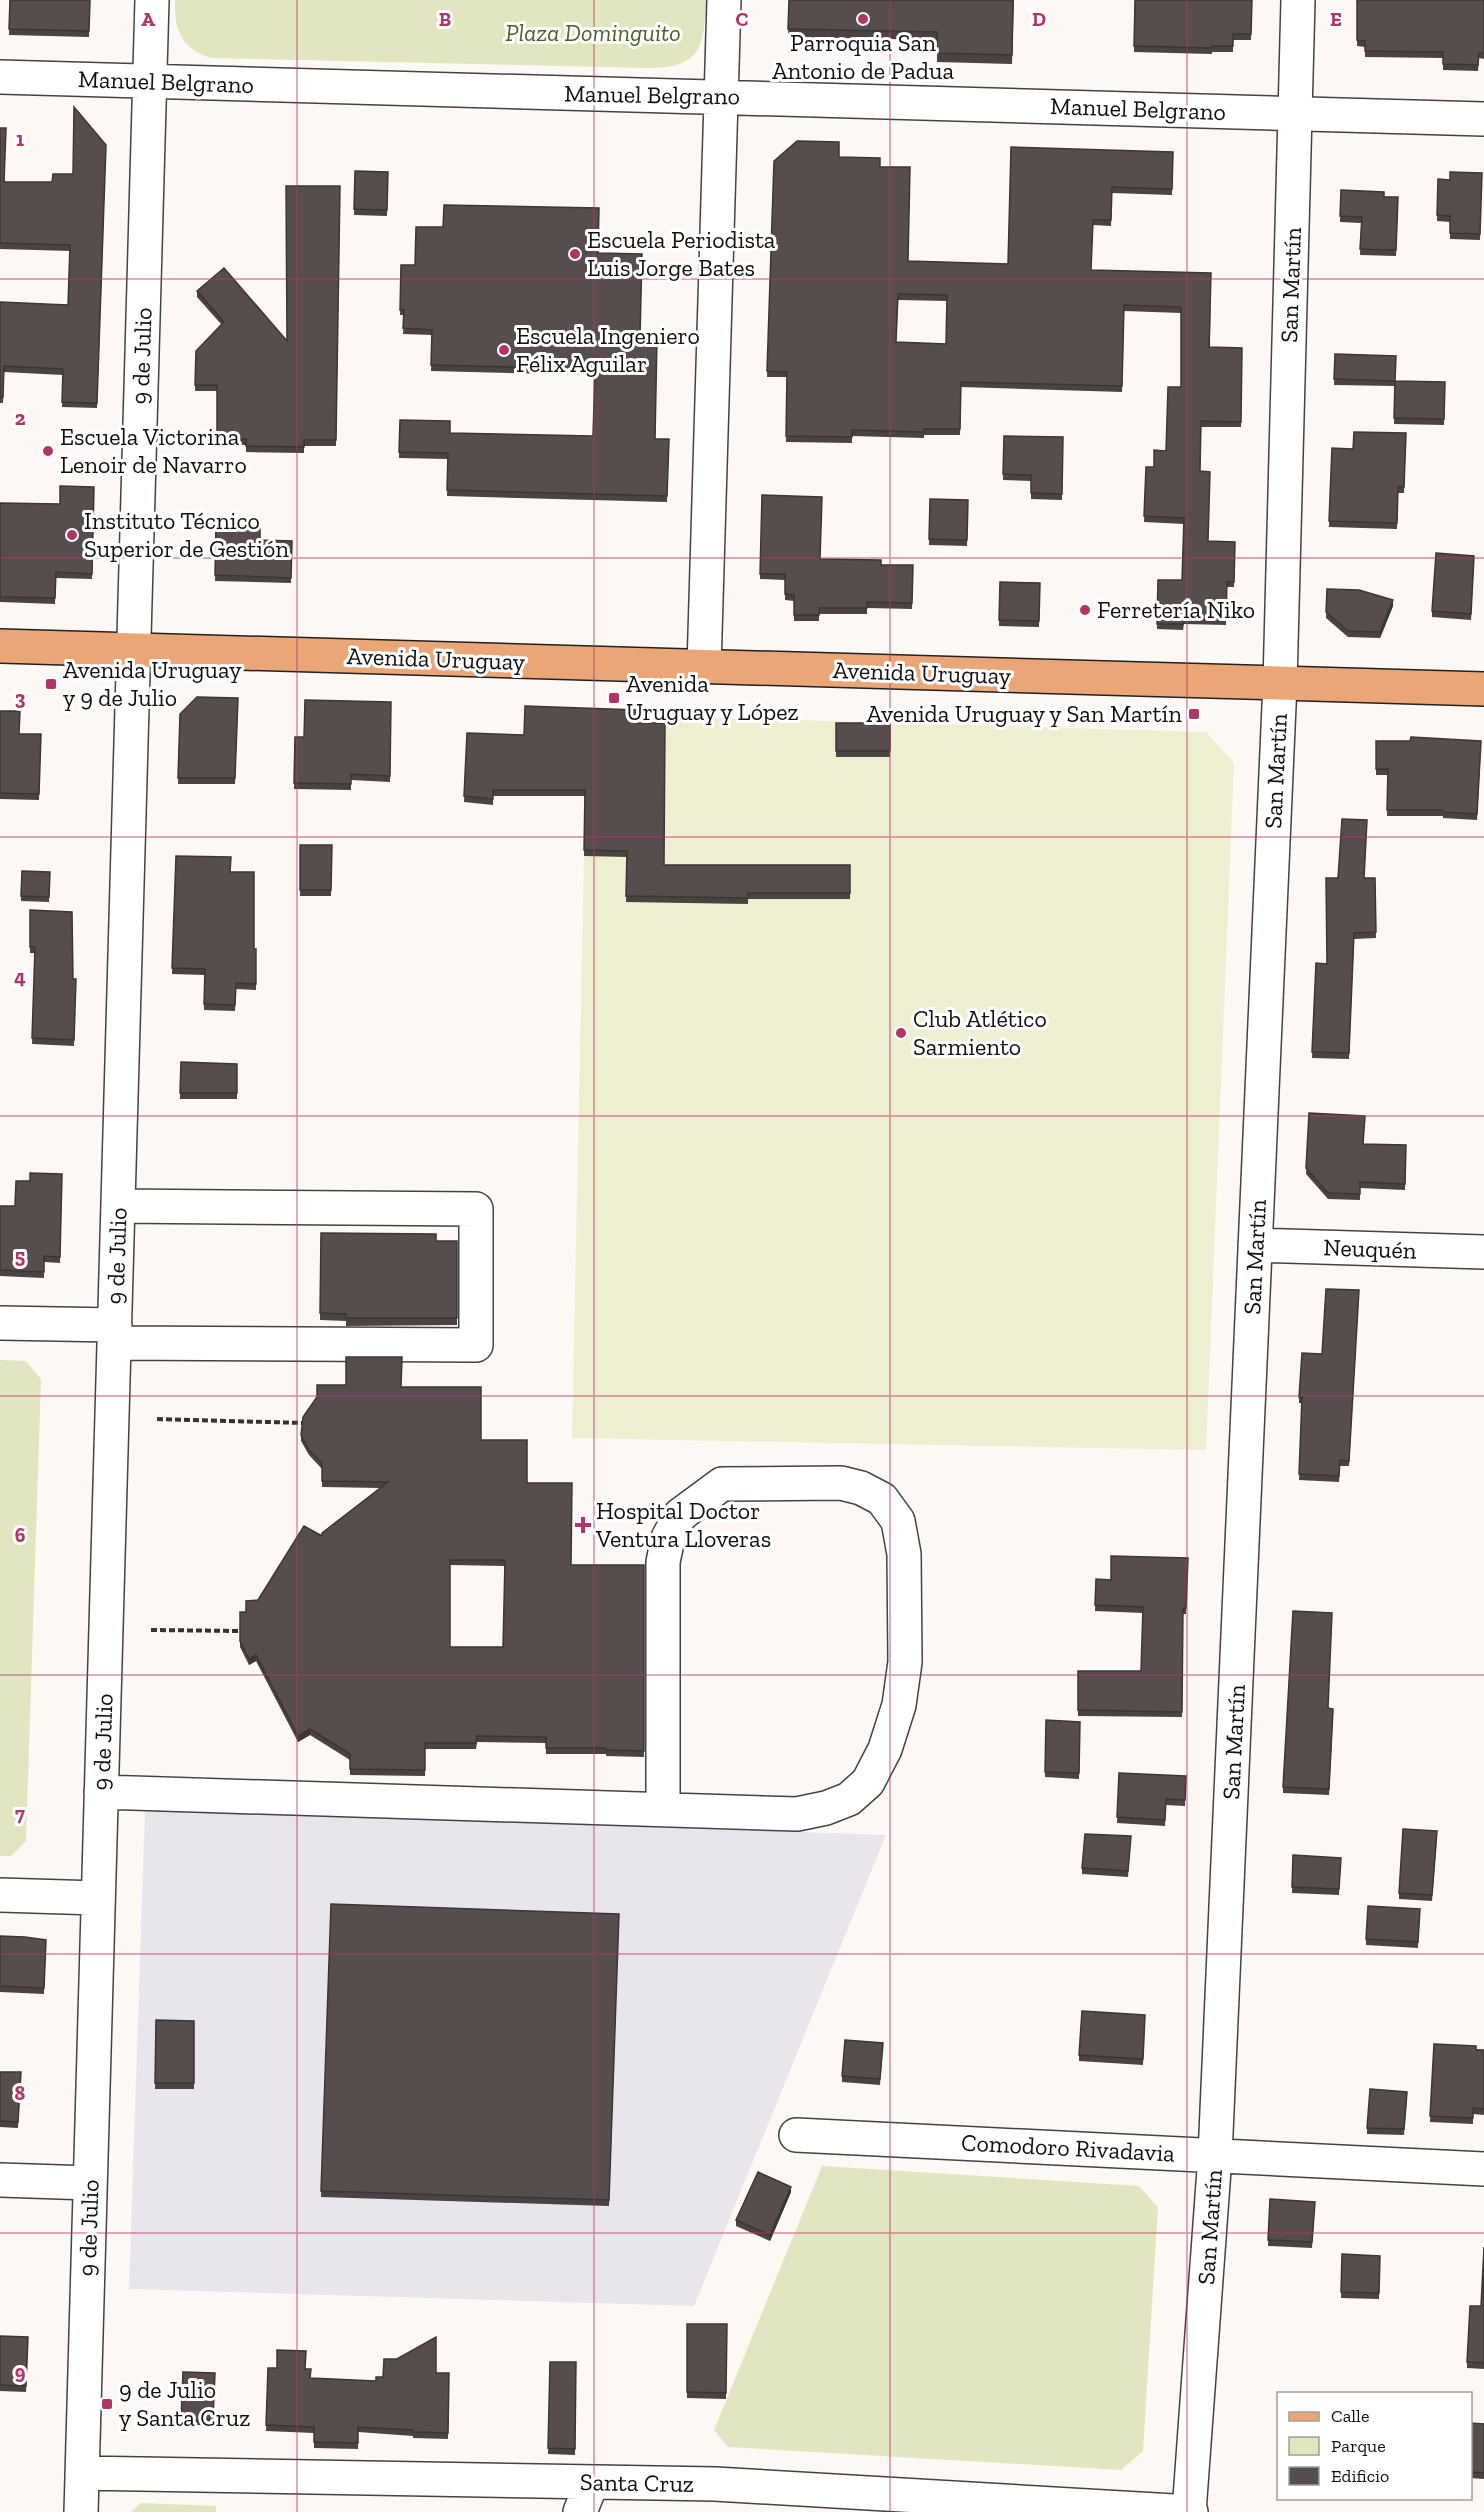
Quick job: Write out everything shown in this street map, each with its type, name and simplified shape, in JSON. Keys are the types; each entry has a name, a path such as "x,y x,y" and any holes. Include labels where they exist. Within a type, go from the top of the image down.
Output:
{"main road":[{"name":"Avenida Uruguay","path":"0,646 1484,689"}],"street":[{"name":"9 de Julio","path":"81,2512 152,0"},
{"path":"704,667 724,0"},
{"name":"San Martín","path":"1190,2512 1215,2156 1280,683 1298,0"},
{"name":"Manuel Belgrano","path":"0,77 1484,118"},
{"path":"0,1323 114,1334 476,1346 477,1209 118,1206"},
{"name":"Neuquén","path":"1255,1245 1484,1252"},
{"path":"101,1792 797,1814 849,1800 868,1782 885,1749 899,1705 905,1662 904,1554 898,1521 882,1499 861,1488 842,1483 722,1484 680,1515 668,1538 663,1562 663,1809"},
{"path":"0,1895 99,1898"},
{"name":"Comodoro Rivadavia","path":"796,2135 1484,2169"},
{"path":"0,2180 90,2183"},
{"name":"Santa Cruz","path":"82,2473 715,2484 1190,2512"},
{"path":"579,2512 592,2482"}],"path":[{"path":"157,1419 303,1423"},
{"path":"150,1630 240,1631"}],"shaded area":[{"path":"145,1810 886,1835 694,2306 129,2289"}],"green space":[{"name":"Plaza Dominguito","path":"175,0 706,0 704,30 696,52 679,64 647,68 211,58 193,49 181,36 176,20"},
{"name":"Club Atlético Sarmiento","path":"587,714 1206,732 1234,763 1206,1450 572,1438"},
{"path":"0,1360 26,1361 41,1379 26,1841 11,1856 0,1856"},
{"path":"822,2166 1139,2186 1158,2207 1143,2451 1121,2470 728,2447 714,2430"},
{"path":"141,2503 216,2506 216,2512 131,2512"}],"building":[{"path":"10,0 90,0 89,31 9,29"},
{"path":"789,0 1013,0 1012,55 937,53 937,32 788,29"},
{"path":"1135,0 1252,0 1251,34 1233,34 1233,46 1212,46 1212,48 1134,46"},
{"path":"1357,0 1484,0 1484,53 1479,53 1478,65 1443,64 1443,52 1365,51 1365,41 1357,40"},
{"path":"74,107 106,145 97,403 62,402 63,369 4,366 3,397 0,397 0,302 68,305 70,245 0,243 0,128 6,128 4,182 52,182 53,174 73,174"},
{"path":"797,141 839,142 839,157 880,158 880,167 910,167 908,261 1008,264 1011,147 1173,152 1172,189 1112,187 1111,220 1093,220 1091,270 1211,273 1209,347 1242,348 1241,422 1201,421 1200,471 1210,472 1208,541 1235,542 1234,582 1227,582 1226,619 1184,618 1183,624 1157,624 1158,580 1182,580 1184,518 1144,516 1146,467 1154,467 1154,450 1166,451 1168,387 1181,387 1181,307 1124,305 1122,386 961,382 960,429 924,429 924,432 852,430 852,437 786,436 787,372 767,371 774,161","holes":["898,294 947,295 946,344 896,342"]},
{"path":"355,171 388,172 387,210 354,209"},
{"path":"1450,172 1482,173 1480,234 1450,233 1450,216 1437,215 1438,179 1450,180"},
{"path":"286,186 340,186 336,440 304,440 304,447 246,446 246,439 217,439 217,385 195,385 196,351 224,322 197,291 224,268 287,341"},
{"path":"1341,190 1384,192 1384,197 1398,197 1396,250 1360,249 1362,217 1340,216"},
{"path":"444,205 599,208 598,253 642,254 640,338 657,338 655,439 669,439 667,496 447,490 448,453 399,452 400,420 450,421 450,433 593,436 595,369 431,365 432,330 403,328 404,310 400,310 401,265 415,265 416,227 443,227"},
{"path":"1335,354 1396,356 1395,381 1334,379"},
{"path":"1395,381 1445,382 1444,419 1394,418"},
{"path":"1354,432 1406,433 1404,487 1398,487 1397,523 1329,521 1332,448 1353,449"},
{"path":"1004,436 1063,437 1062,494 1031,493 1031,475 1003,474"},
{"path":"60,486 94,487 92,574 56,572 55,598 0,597 0,503 60,504"},
{"path":"762,495 822,497 820,559 881,560 881,565 913,565 912,603 867,602 867,608 819,608 819,615 794,615 794,595 785,594 785,574 760,574"},
{"path":"930,499 968,500 967,540 929,539"},
{"path":"216,525 260,526 260,540 292,541 291,578 215,575"},
{"path":"1436,553 1474,556 1471,614 1432,611"},
{"path":"1000,582 1040,583 1039,621 999,620"},
{"path":"1327,589 1359,590 1393,600 1380,632 1348,631 1326,612"},
{"path":"197,697 238,698 235,778 178,778 180,714"},
{"path":"305,700 391,702 390,776 351,774 351,784 294,783 295,737 304,737"},
{"path":"525,706 637,710 637,723 665,723 664,865 850,865 850,893 748,893 748,898 626,896 627,851 584,850 585,790 493,790 493,799 464,796 467,733 524,735"},
{"path":"0,711 20,711 19,734 41,734 39,794 0,793"},
{"path":"836,723 890,723 890,751 836,751"},
{"path":"1411,737 1481,741 1477,814 1443,812 1443,810 1387,810 1388,769 1376,769 1376,741 1410,741"},
{"path":"1342,819 1367,820 1364,878 1375,878 1376,932 1354,933 1349,1053 1312,1052 1316,963 1327,964 1326,878 1338,878"},
{"path":"300,845 332,845 331,890 300,890"},
{"path":"176,856 231,857 230,872 254,872 256,984 236,983 235,1005 204,1004 205,969 172,968"},
{"path":"22,871 50,872 49,897 21,896"},
{"path":"30,910 72,912 73,979 76,979 74,1040 32,1038 35,947 30,947"},
{"path":"181,1062 237,1064 237,1093 180,1093"},
{"path":"1309,1113 1365,1116 1363,1144 1406,1145 1405,1184 1360,1182 1360,1194 1328,1193 1306,1168"},
{"path":"30,1173 62,1174 60,1257 44,1256 44,1272 0,1270 0,1206 15,1206 16,1181 30,1181"},
{"path":"321,1233 436,1234 436,1241 457,1241 457,1318 346,1318 346,1314 320,1313"},
{"path":"1326,1289 1359,1290 1349,1461 1340,1460 1339,1476 1299,1474 1302,1397 1299,1397 1302,1353 1322,1354"},
{"path":"346,1357 402,1357 401,1387 481,1387 481,1440 527,1440 527,1483 572,1483 571,1565 644,1565 644,1751 606,1750 606,1748 546,1748 546,1737 477,1736 476,1743 425,1743 425,1770 350,1769 350,1754 310,1729 298,1736 256,1655 249,1659 240,1641 240,1612 246,1612 246,1601 258,1600 304,1526 322,1536 322,1533 388,1482 322,1481 322,1463 309,1450 301,1435 303,1417 317,1397 317,1385 346,1385","holes":["450,1560 505,1560 503,1647 450,1647"]},
{"path":"1111,1556 1188,1558 1186,1608 1183,1608 1182,1712 1078,1710 1078,1671 1141,1671 1143,1607 1095,1605 1096,1579 1111,1580"},
{"path":"1293,1611 1332,1613 1328,1708 1333,1709 1329,1789 1283,1787"},
{"path":"1046,1720 1080,1722 1079,1773 1045,1772"},
{"path":"1119,1773 1186,1776 1185,1800 1166,1799 1165,1820 1117,1817"},
{"path":"1403,1829 1437,1831 1432,1895 1399,1893"},
{"path":"1085,1834 1131,1836 1128,1871 1082,1868"},
{"path":"1293,1855 1341,1858 1339,1889 1292,1887"},
{"path":"331,1904 619,1914 609,2200 321,2191"},
{"path":"1368,1906 1420,1909 1418,1942 1366,1939"},
{"path":"0,1936 46,1940 44,1988 0,1986"},
{"path":"1082,2011 1145,2015 1143,2059 1079,2055"},
{"path":"156,2020 194,2021 194,2083 155,2083"},
{"path":"845,2040 883,2043 880,2079 842,2076"},
{"path":"1434,2044 1476,2046 1476,2050 1484,2050 1484,2109 1473,2108 1473,2118 1430,2116"},
{"path":"0,2072 21,2072 18,2122 0,2121"},
{"path":"1370,2089 1407,2092 1404,2129 1367,2128"},
{"path":"758,2172 791,2187 770,2235 736,2220"},
{"path":"1270,2199 1315,2202 1312,2242 1268,2240"},
{"path":"1484,2247 1484,2363 1467,2362 1470,2306 1481,2306"},
{"path":"1342,2254 1380,2256 1379,2293 1341,2292"},
{"path":"687,2324 727,2324 726,2393 687,2392"},
{"path":"0,2336 28,2337 26,2386 0,2385"},
{"path":"436,2337 436,2373 449,2373 448,2433 358,2427 358,2443 314,2442 314,2427 266,2425 268,2368 277,2368 277,2350 306,2351 305,2369 311,2369 310,2378 376,2381 376,2377 383,2377 384,2359 397,2359"},
{"path":"550,2362 576,2362 575,2449 548,2448"},
{"path":"183,2372 215,2373 213,2420 181,2419"},
{"path":"1472,2423 1484,2424 1484,2473 1472,2472"}],"place":[{"name":"Parroquia San Antonio de Padua","path":"863,19"},
{"name":"Escuela Periodista Luis Jorge Bates","path":"575,254"},
{"name":"Escuela Ingeniero Félix Aguilar","path":"504,350"},
{"name":"Escuela Victorina Lenoir de Navarro","path":"48,451"},
{"name":"Instituto Técnico Superior de Gestión","path":"72,535"},
{"name":"Ferretería Niko","path":"1085,610"},
{"name":"Avenida Uruguay y 9 de Julio","path":"51,684"},
{"name":"Avenida Uruguay y López","path":"614,698"},
{"name":"Avenida Uruguay y San Martín","path":"1194,714"},
{"name":"Club Atlético Sarmiento","path":"901,1033"},
{"name":"Hospital Doctor Ventura Lloveras","path":"583,1525"},
{"name":"9 de Julio y Santa Cruz","path":"107,2404"}]}
